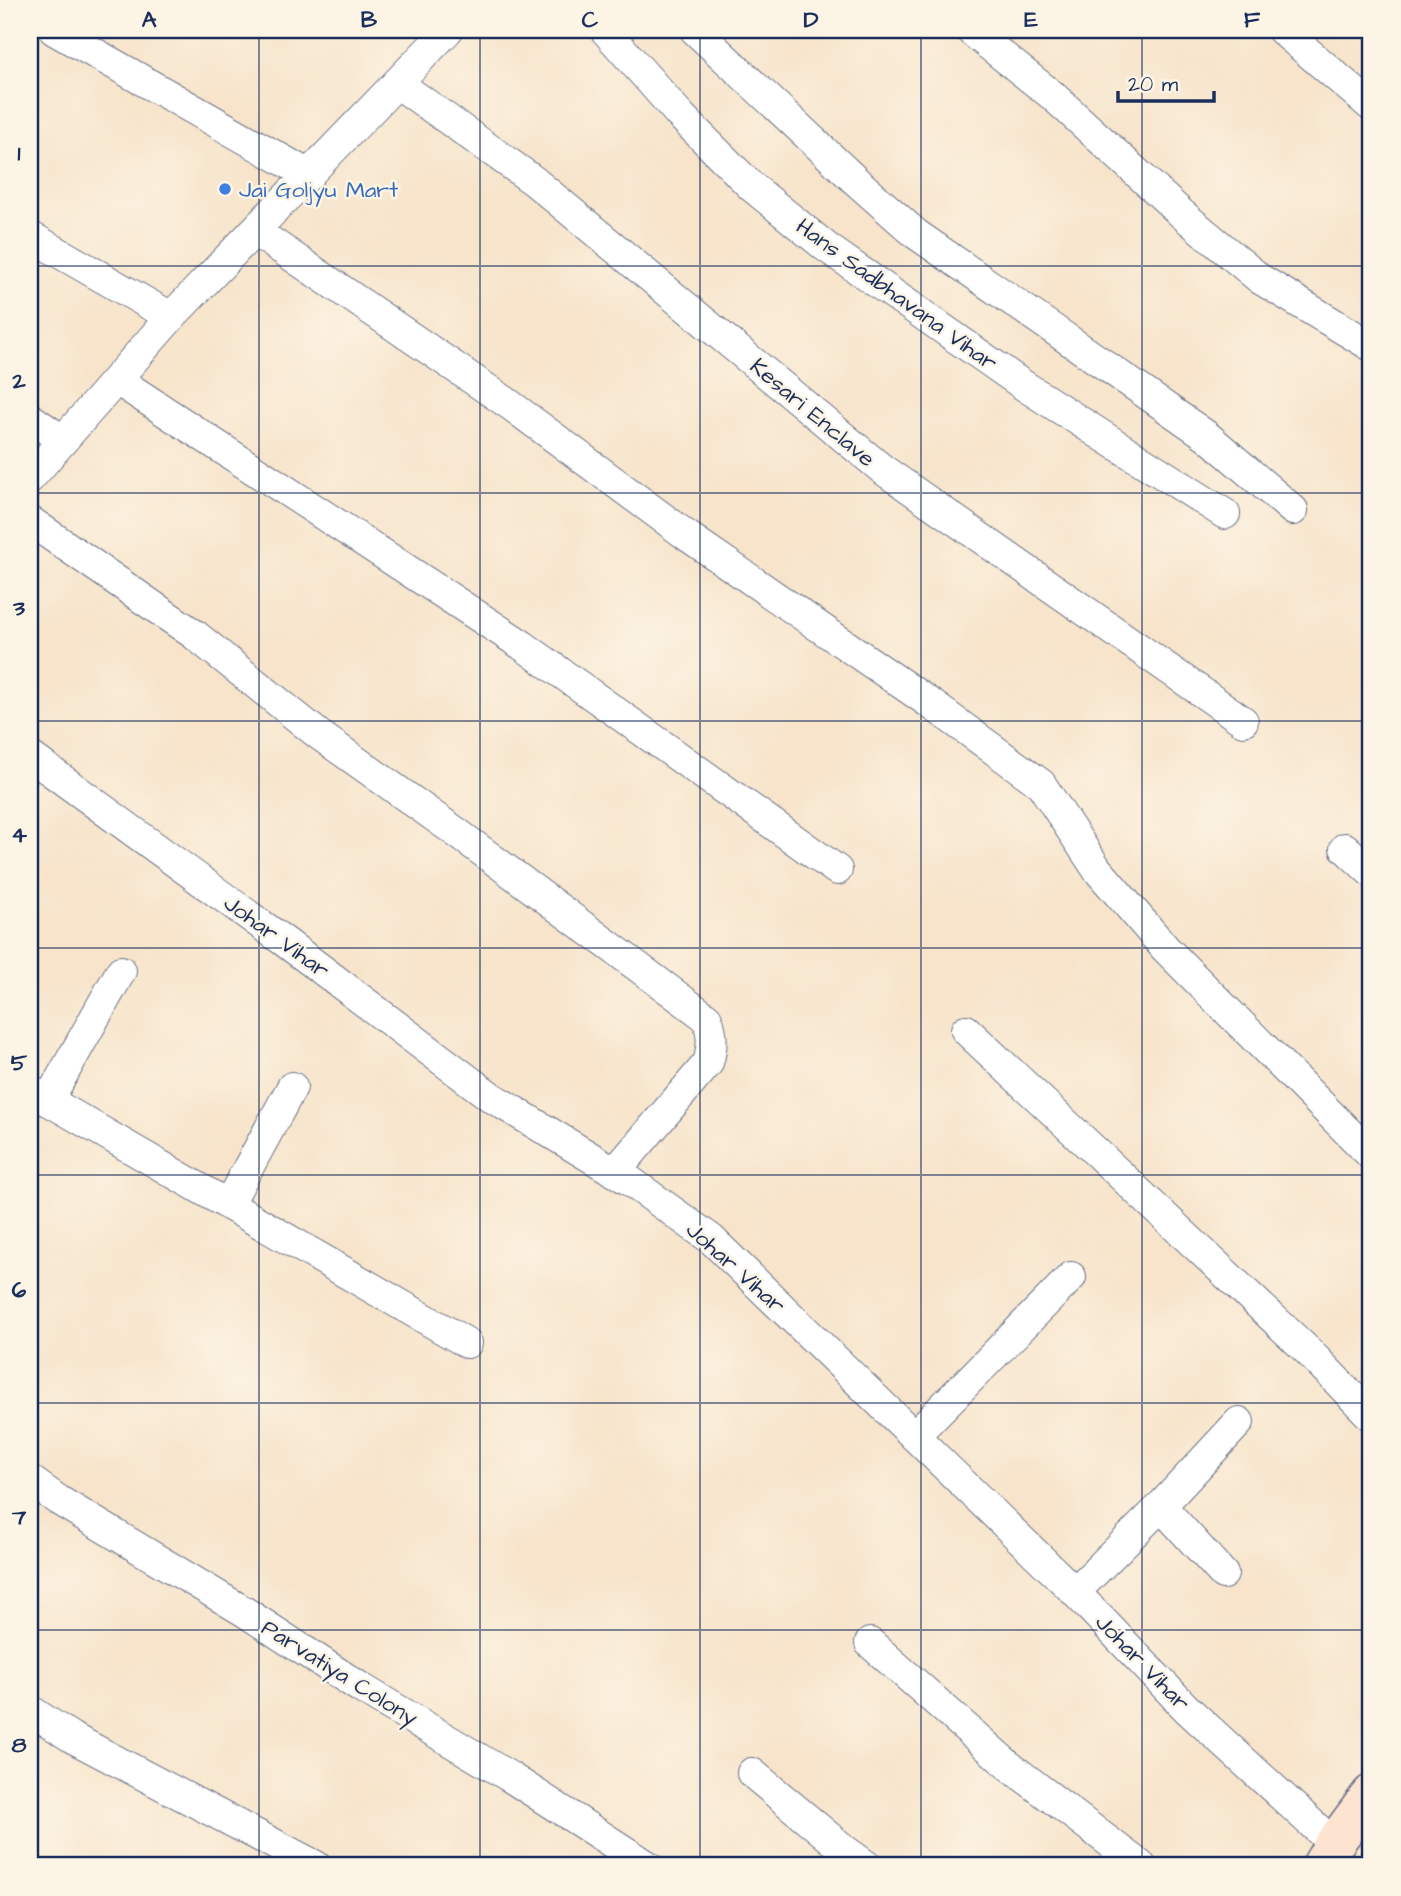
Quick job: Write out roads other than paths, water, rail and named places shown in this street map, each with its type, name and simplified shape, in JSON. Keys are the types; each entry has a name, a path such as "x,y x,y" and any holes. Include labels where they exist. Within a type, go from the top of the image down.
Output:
{"main road":[{"path":"1327,1855 1371,1794"}],"street":[{"path":"54,30 309,175"},
{"path":"30,478 171,317 447,30"},
{"name":"Hans Sadbhavana Vihar","path":"605,30 680,115 751,186 826,247 1023,385 1225,514"},
{"path":"695,30 916,234 1208,436 1293,510"},
{"path":"970,30 1053,96 1182,214 1260,279 1371,346"},
{"path":"1282,30 1369,98"},
{"name":"Kesari Enclave","path":"397,83 534,181 882,469 1243,721"},
{"path":"255,231 509,404 686,536 931,704 1041,784 1097,869 1165,948 1371,1155"},
{"path":"30,236 171,317"},
{"path":"117,380 522,645 836,870"},
{"path":"30,418 61,440"},
{"path":"30,521 195,635 318,734 456,832 707,1018 712,1032 712,1051 708,1063 615,1172"},
{"name":"Johar Vihar","path":"30,756 274,933 491,1097 615,1172 711,1239 1075,1592 1327,1855"},
{"path":"1345,848 1371,872"},
{"path":"121,971 39,1095 467,1343"},
{"path":"966,1030 1309,1352 1371,1416"},
{"path":"228,1205 292,1087"},
{"path":"914,1436 1071,1277"},
{"path":"1075,1592 1161,1506 1239,1422"},
{"name":"Parvatiya Colony","path":"30,1480 58,1500 245,1612 361,1688 510,1777 648,1866"},
{"path":"1161,1506 1223,1574"},
{"path":"870,1643 1009,1765 1141,1866"},
{"path":"30,1710 71,1737 316,1866"},
{"path":"752,1773 849,1861"}],"place":[{"name":"Jai Goljyu Mart","path":"225,189"}]}
